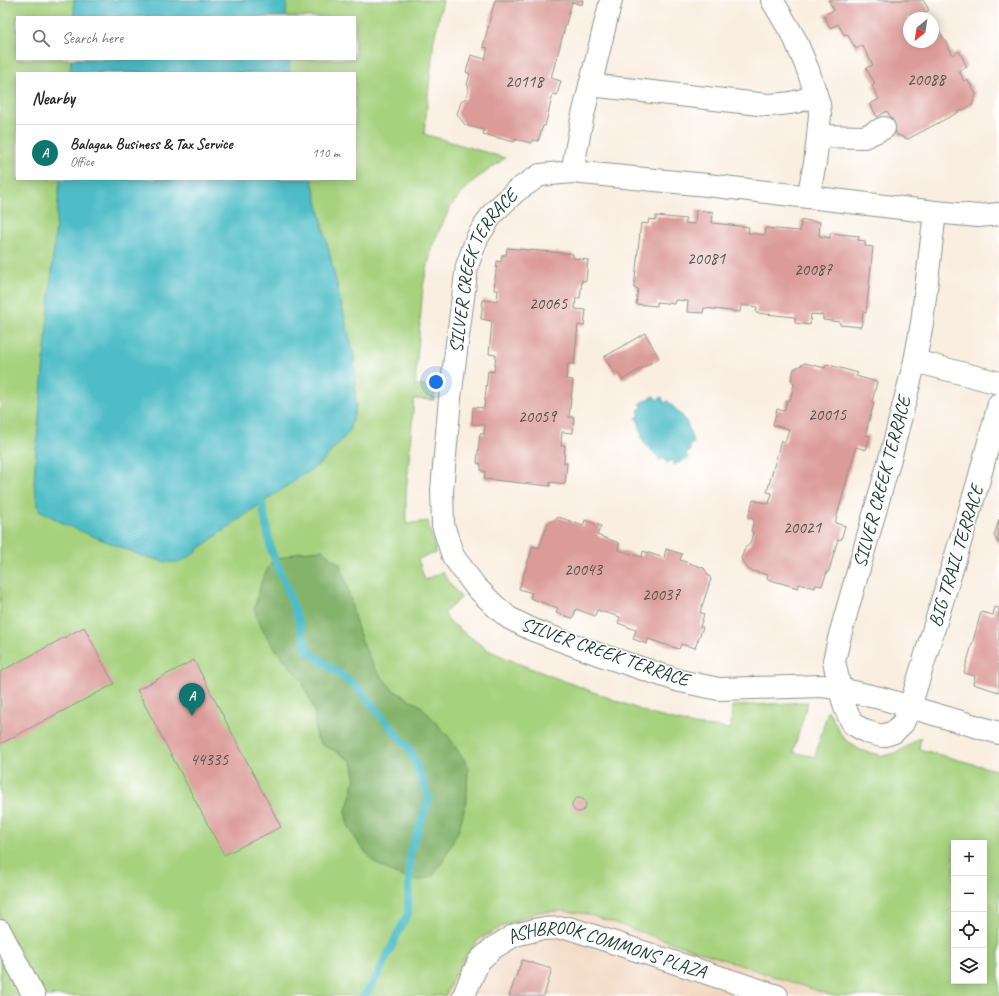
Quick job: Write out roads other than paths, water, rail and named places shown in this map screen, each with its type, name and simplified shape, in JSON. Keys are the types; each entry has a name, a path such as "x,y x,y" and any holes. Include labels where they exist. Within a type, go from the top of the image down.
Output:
{"street":[{"path":"572,172 582,119 611,0"},
{"path":"772,0 795,39 808,70 819,104 820,114 815,163 808,197"},
{"path":"590,85 768,105 788,104 807,100 816,94"},
{"path":"818,136 864,137 884,128"},
{"name":"SILVER CREEK TERRACE","path":"935,212 922,323 915,361 834,661 840,689 822,686 719,689 680,682 533,630 509,618 475,586 454,556 443,525 442,490 450,398 467,266 477,238 493,213 516,190 540,175 572,172 935,212 978,216 999,214"},
{"path":"915,361 999,383"},
{"name":"BIG TRAIL TERRACE","path":"840,689 845,708 853,724 868,732 882,736 894,732 903,723 910,707 978,483 999,404"},
{"path":"840,689 884,698 999,733"},
{"name":"ASHBROOK COMMONS PLAZA","path":"464,996 479,961 493,948 515,936 527,932 539,929 569,928 777,996"},
{"path":"0,931 34,996"}],"water":[{"path":"74,0 287,0 286,16 74,16"},
{"path":"71,60 289,60 290,72 70,72"},
{"path":"60,180 312,180 354,355 356,406 349,432 321,463 262,503 190,556 180,562 166,562 142,556 66,525 39,510 34,484"},
{"path":"654,396 657,400 662,397 664,403 668,401 682,416 686,421 694,443 689,446 691,451 686,453 688,458 674,465 672,460 667,463 664,458 660,460 642,439 641,429 636,418 640,415 638,410 643,407 640,403"}],"waterway":[{"path":"262,503 271,550 287,588 307,650 357,687 411,751 429,799 410,853 408,913 373,984 364,996"}],"place":[{"name":"Balagan Business & Tax Service","path":"192,716"}]}
